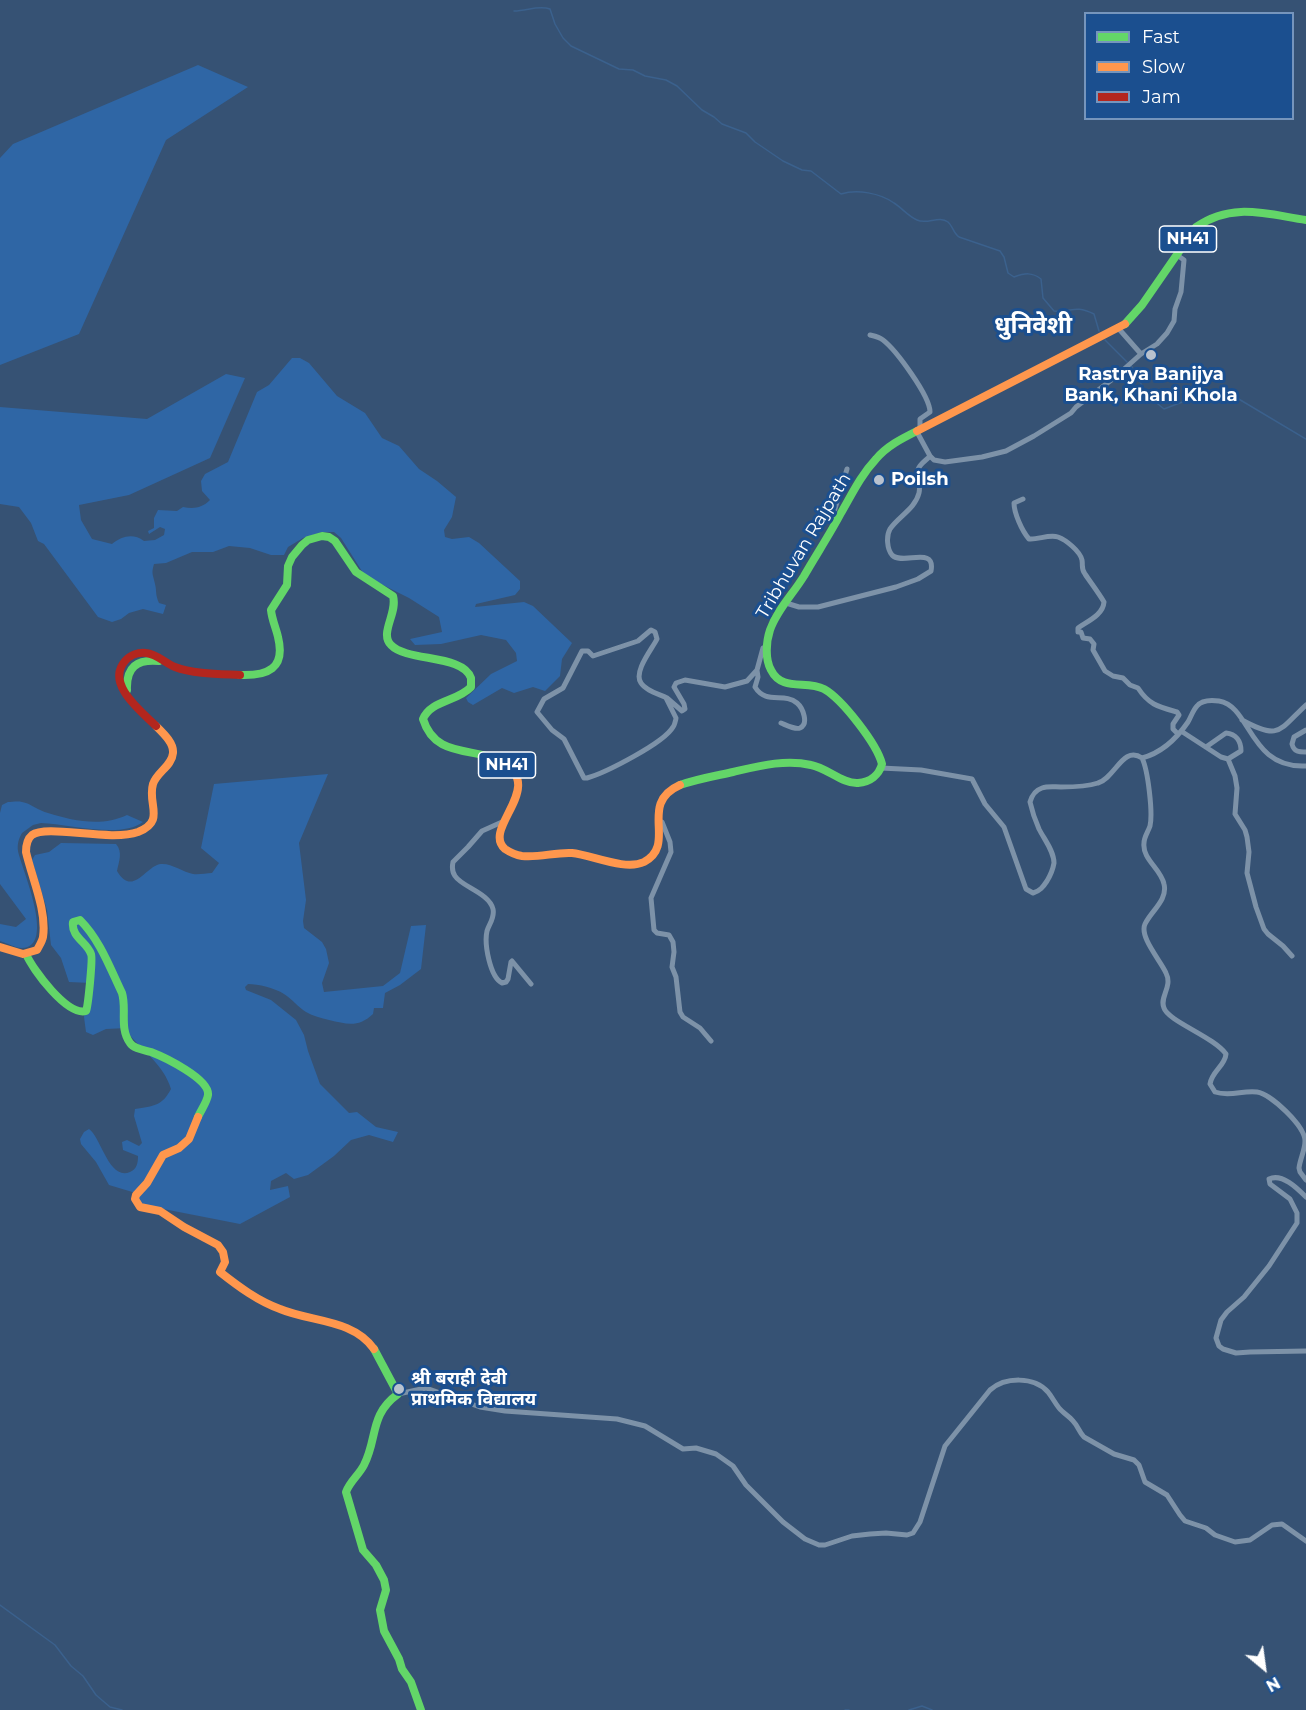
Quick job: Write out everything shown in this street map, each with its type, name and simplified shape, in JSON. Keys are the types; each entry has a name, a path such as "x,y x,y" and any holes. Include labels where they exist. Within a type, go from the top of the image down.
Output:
{"main road":[{"name":"Tribhuvan Rajpath","path":"881,768 881,758 876,746 834,696 819,687 785,684 775,677 767,652 768,635 774,620 862,477 878,455 893,443 1119,329 1134,316 1196,227 1209,218 1221,213 1246,211 1306,220"},
{"name":"NH41","path":"26,954 41,947 44,931 41,910 26,858 26,845 32,836 38,832 51,831 131,834 146,828 153,820 153,784 171,760 172,748 162,731 122,690 118,680 119,670 124,662 132,655 144,652 184,670 251,676 261,675 270,670 277,663 280,650 271,610 286,587 291,560 299,548 321,536 337,543 359,574 371,583 389,591 393,596 394,612 386,632 391,644 405,652 455,664 470,675 472,683 468,692 435,705 426,713 423,723 429,735 442,745 497,759 513,770 518,780 519,791 503,822"},
{"path":"503,822 500,841 505,849 516,855 568,853 634,864 646,861 656,850 660,836 659,806 662,798 675,788 696,780 760,764 787,762 808,764 828,770 846,781 855,783 870,779 881,768"},
{"path":"0,947 26,954 34,968 60,998 76,1012 82,1013 86,1011 90,1002 89,981 92,956 71,925 80,920 84,923 97,943 122,993 124,1030 130,1043 178,1065 202,1081 208,1094 189,1139 179,1149 163,1155 147,1183 136,1195 137,1204 143,1208 160,1211 218,1245 224,1252 225,1258 220,1272 254,1298 299,1316 362,1334 398,1394 389,1399 384,1406 371,1438 365,1463 348,1484 346,1492 363,1550 376,1565 384,1580 386,1590 380,1610 384,1631 402,1669 411,1682 422,1710"}],"street":[{"path":"870,335 884,341 895,352 916,380 930,407 930,412 920,419 919,431 934,460 945,462 1006,451 1071,413 1157,344 1167,333 1174,321 1175,309 1181,292 1185,260 1177,255"},
{"path":"1119,329 1142,354"},
{"path":"786,603 799,607 818,607 896,587 931,572 931,563 921,556 900,559 892,555 887,537 890,530 916,500 920,492 918,470 921,463 930,456"},
{"path":"837,520 834,512 847,469"},
{"path":"1023,499 1014,503 1014,510 1029,539 1060,537 1074,548 1082,560 1084,573 1104,602 1103,609 1077,630 1081,632 1083,638 1090,639 1094,644 1093,650 1101,666 1113,676 1122,678 1138,688 1145,699 1158,707 1177,712 1179,715 1173,724 1173,729 1221,757 1228,759 1241,751 1239,740 1235,735 1226,733 1206,747"},
{"path":"774,620 767,631 755,687 765,697 786,698 797,703 805,719 797,729 781,723"},
{"path":"667,698 676,718 673,728 633,756 587,778 584,778 564,739 552,730 537,712 544,699 563,688 582,651 588,651 593,656 638,641 651,630 655,632 657,639 641,667 639,676 641,683 649,690 667,698 675,703 680,710 684,710 684,704 674,687 676,683 685,680 724,687 747,681 757,670"},
{"path":"881,768 921,770 972,779 985,804 1004,827 1026,889 1033,893 1044,885 1054,862 1050,848 1031,808 1030,802 1036,792 1048,786 1064,787 1097,783 1107,779 1118,763 1127,757 1135,755 1142,758 1157,753 1180,733 1201,702 1228,704 1235,710 1261,748 1270,756 1289,765 1306,766"},
{"path":"1241,719 1269,731 1278,731 1306,705"},
{"path":"1306,730 1294,737 1292,744 1298,753 1306,752"},
{"path":"1142,758 1146,768 1150,817 1144,849 1160,874 1165,888 1159,904 1145,923 1144,928 1151,949 1168,977 1168,989 1162,1005 1169,1015 1223,1051 1226,1058 1211,1077 1210,1084 1215,1092 1261,1093 1282,1108 1299,1126 1305,1137 1299,1168 1306,1180"},
{"path":"1228,759 1238,788 1235,814 1247,837 1249,852 1247,873 1256,907 1264,929 1292,956"},
{"path":"658,814 670,842 671,852 651,898 654,930 657,933 669,935 674,942 672,967 676,977 678,1005 683,1017 700,1028 711,1041"},
{"path":"503,822 482,831 453,862 452,870 456,878 479,893 491,905 493,917 487,931 486,943 491,967 497,980 502,983 506,982 513,961 531,984"},
{"path":"1306,1197 1277,1177 1269,1179 1270,1184 1290,1199 1297,1213 1297,1222 1269,1266 1244,1297 1221,1320 1216,1338 1219,1346 1236,1353 1306,1351"},
{"path":"398,1394 426,1388 480,1407 505,1411 617,1419 645,1426 683,1449 696,1448 716,1454 733,1466 746,1485 783,1522 805,1539 825,1545 852,1536 913,1533 920,1522 945,1446 996,1385 1011,1380 1023,1381 1038,1385 1047,1392 1058,1407 1075,1422 1084,1437 1114,1454 1134,1460 1139,1465 1145,1482 1167,1495 1185,1521 1235,1542 1250,1540 1272,1525 1282,1524 1306,1541"}],"shaded area":[{"path":"198,65 248,87 166,140 79,334 0,365 0,158 13,144"},
{"path":"292,358 300,358 309,363 337,396 365,413 382,438 399,446 419,469 456,497 452,517 444,530 445,537 452,539 469,537 479,543 520,581 520,589 515,595 476,604 475,607 524,602 533,606 572,643 562,659 560,676 545,691 533,687 514,693 502,688 473,705 468,702 466,698 491,674 517,661 516,653 506,640 481,635 441,644 415,645 410,639 442,632 439,617 409,598 365,576 341,538 334,532 322,532 303,538 288,547 284,555 271,555 250,548 229,546 213,552 192,552 166,563 154,564 153,574 157,597 159,603 166,605 163,614 143,609 112,622 98,617 44,544 38,541 31,523 19,507 0,504 0,407 147,419 226,374 245,378 210,458 129,495 79,505 81,520 92,539 112,544 128,536 144,541 155,540 164,535 165,529 160,527 149,534 148,531 154,528 154,518 158,510 177,511 183,507 198,507 210,500 202,491 201,481 205,474 228,462 257,392 269,385"},
{"path":"328,774 299,843 306,900 304,928 322,942 329,963 322,983 324,992 383,986 400,973 411,926 426,925 421,969 385,993 383,1008 374,1008 373,1014 368,1018 352,1024 311,1015 284,994 271,988 252,984 245,987 246,990 271,1000 296,1020 304,1035 320,1084 349,1113 357,1112 376,1127 398,1132 393,1142 369,1135 351,1140 308,1175 294,1179 286,1173 271,1181 270,1190 288,1186 290,1197 240,1224 143,1205 138,1199 139,1194 109,1185 96,1162 81,1144 80,1139 89,1129 116,1170 123,1173 132,1171 137,1166 138,1156 123,1150 122,1142 127,1140 139,1146 142,1143 134,1116 135,1109 161,1102 171,1089 163,1072 127,1032 127,1028 106,1029 93,1035 86,1032 84,1017 91,983 69,982 61,958 51,945 47,910 32,860 35,855 49,852 61,843 116,844 120,853 117,871 129,881 134,881 161,864 193,874 212,873 219,863 201,848 214,784"},
{"path":"8,802 25,803 45,812 88,822 108,821 127,815 143,822 133,827 108,830 41,823 33,825 22,833 18,841 18,851 34,905 37,935 32,944 22,948 0,941 0,924 16,927 26,919 0,884 0,813 2,805"}],"waterway":[{"path":"514,11 550,9 555,24 571,46 619,69 633,70 645,76 666,80 677,86 702,110 722,124 746,133 783,161 802,170 811,171 841,194 854,192 875,194 897,205 917,220 941,219 948,222 959,237 1000,251 1008,273 1014,277 1028,274 1041,279 1043,298 1054,311 1077,309 1094,314 1099,331"},
{"path":"1105,340 1127,362"},
{"path":"1131,365 1147,395 1164,409 1198,396 1232,395 1306,439"},
{"path":"0,1605 55,1645 71,1666 83,1676 96,1695 110,1707 122,1710"},
{"path":"909,1710 922,1706 932,1710"}],"traffic: fast":[{"path":"1125,324 1142,305 1196,227 1209,219 1236,212 1250,212 1306,220"},
{"path":"680,785 699,779 782,763 811,765 852,783 866,781 879,771 882,764 879,755 849,712 824,689 788,683 776,677 769,666 767,645 770,630 777,616 804,576 866,472 885,450 917,431"},
{"path":"240,675 266,672 277,663 280,648 271,610 287,585 288,566 292,557 308,540 322,536 329,537 335,541 356,572 393,596 393,609 387,635 391,645 409,654 457,665 466,670 471,678 471,687 465,692 438,704 427,713 423,719 429,731 445,746 501,761"},
{"path":"127,690 128,675 134,666 145,661 159,661"},
{"path":"26,954 51,990 78,1011 86,1011 91,954 74,932 73,922 80,920 99,945 122,993 124,1025 130,1043 185,1069 202,1082 207,1089 208,1095 198,1117"},
{"path":"374,1349 398,1394 382,1410 364,1465 346,1492 363,1550 376,1565 384,1580 386,1590 380,1610 384,1631 402,1669 411,1682 421,1710"}],"traffic: slow":[{"path":"917,431 1125,324"},
{"path":"0,947 23,954 37,950 43,939 43,916 26,852 27,843 32,835 51,831 126,835 138,832 151,823 154,811 153,784 170,762 173,753 170,742 156,726"},
{"path":"501,761 514,771 518,783 517,795 501,830 500,840 505,849 522,856 572,853 618,864 644,862 654,854 658,845 661,803 668,793 680,785"},
{"path":"198,1117 189,1139 179,1148 163,1155 147,1183 136,1195 135,1199 140,1207 160,1211 218,1245 223,1252 225,1262 220,1272 256,1298 292,1313 355,1332 374,1349"}],"traffic: jam":[{"path":"156,726 122,688 119,679 120,670 125,661 132,656 146,653 190,671 240,675"}],"place":[{"name":"Rastrya Banijya Bank, Khani Khola","path":"1151,355"},
{"name":"Poilsh","path":"879,480"},
{"name":"श्री बराही देवी प्राथमिक विद्यालय","path":"399,1389"}],"district":[{"name":"धुनिवेशी","path":"1033,326"}]}
